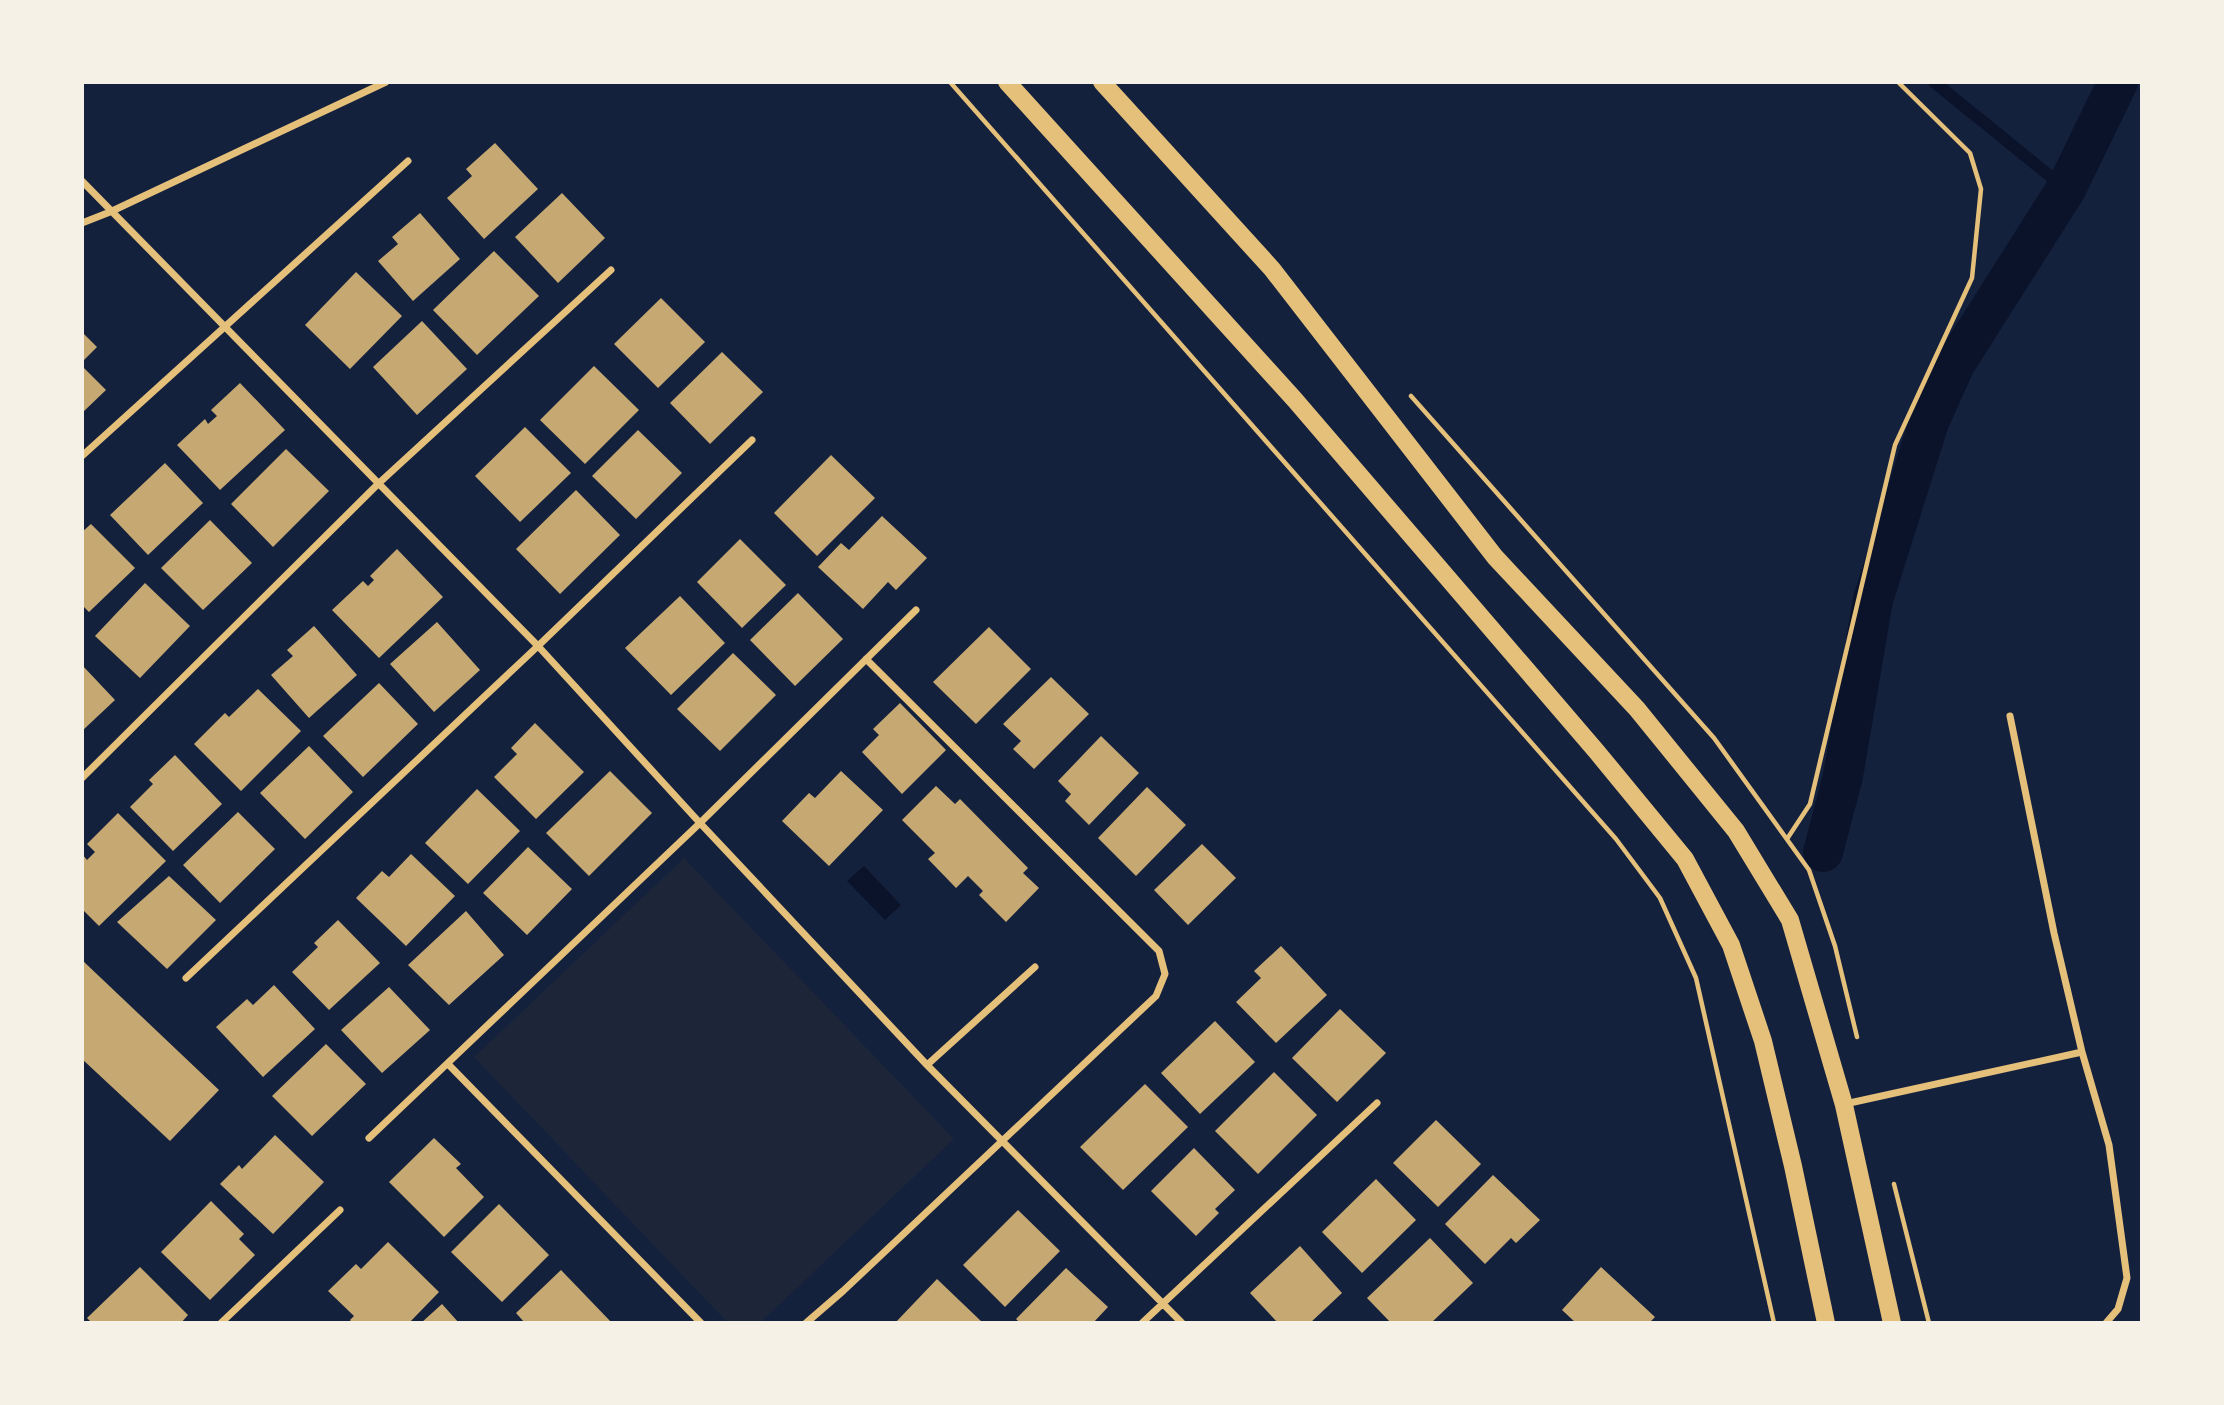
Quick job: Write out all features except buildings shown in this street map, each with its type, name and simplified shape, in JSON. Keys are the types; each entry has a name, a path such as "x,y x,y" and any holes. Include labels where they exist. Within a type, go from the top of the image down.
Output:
{"main road":[{"path":"1007,82 1295,400 1597,751 1685,859 1731,945 1763,1041 1826,1323"},
{"path":"1102,82 1272,269 1495,556 1637,709 1736,831 1790,920 1844,1105 1892,1323"}],"street":[{"path":"82,223 386,82"},
{"path":"82,456 408,161"},
{"path":"82,181 538,646 927,1065 1182,1323"},
{"path":"82,778 378,484 611,270"},
{"path":"186,978 752,440"},
{"path":"369,1138 700,823 916,610"},
{"path":"806,1323 1156,996 1165,974 1159,951 866,659"},
{"path":"2010,716 2060,960 2082,1052 2109,1145 2127,1278 2118,1309 2106,1323"},
{"path":"927,1065 1035,967"},
{"path":"1844,1105 2082,1052"},
{"path":"448,1063 701,1323"},
{"path":"1142,1323 1377,1103"},
{"path":"221,1323 340,1210"}],"path":[{"path":"950,82 1606,829 1660,898 1696,978 1774,1323"},
{"path":"1787,839 1810,804 1895,445 1972,278 1981,189 1970,153 1898,82"}],"shaded area":[{"path":"684,858 954,1139 760,1323 728,1323 474,1057"},
{"path":"864,866 901,905 885,920 847,881"}],"waterway":[{"path":"1934,82 2066,189"},
{"path":"1823,852 1843,776 1873,600 1929,422 1955,364 2066,189 2118,82"}]}
